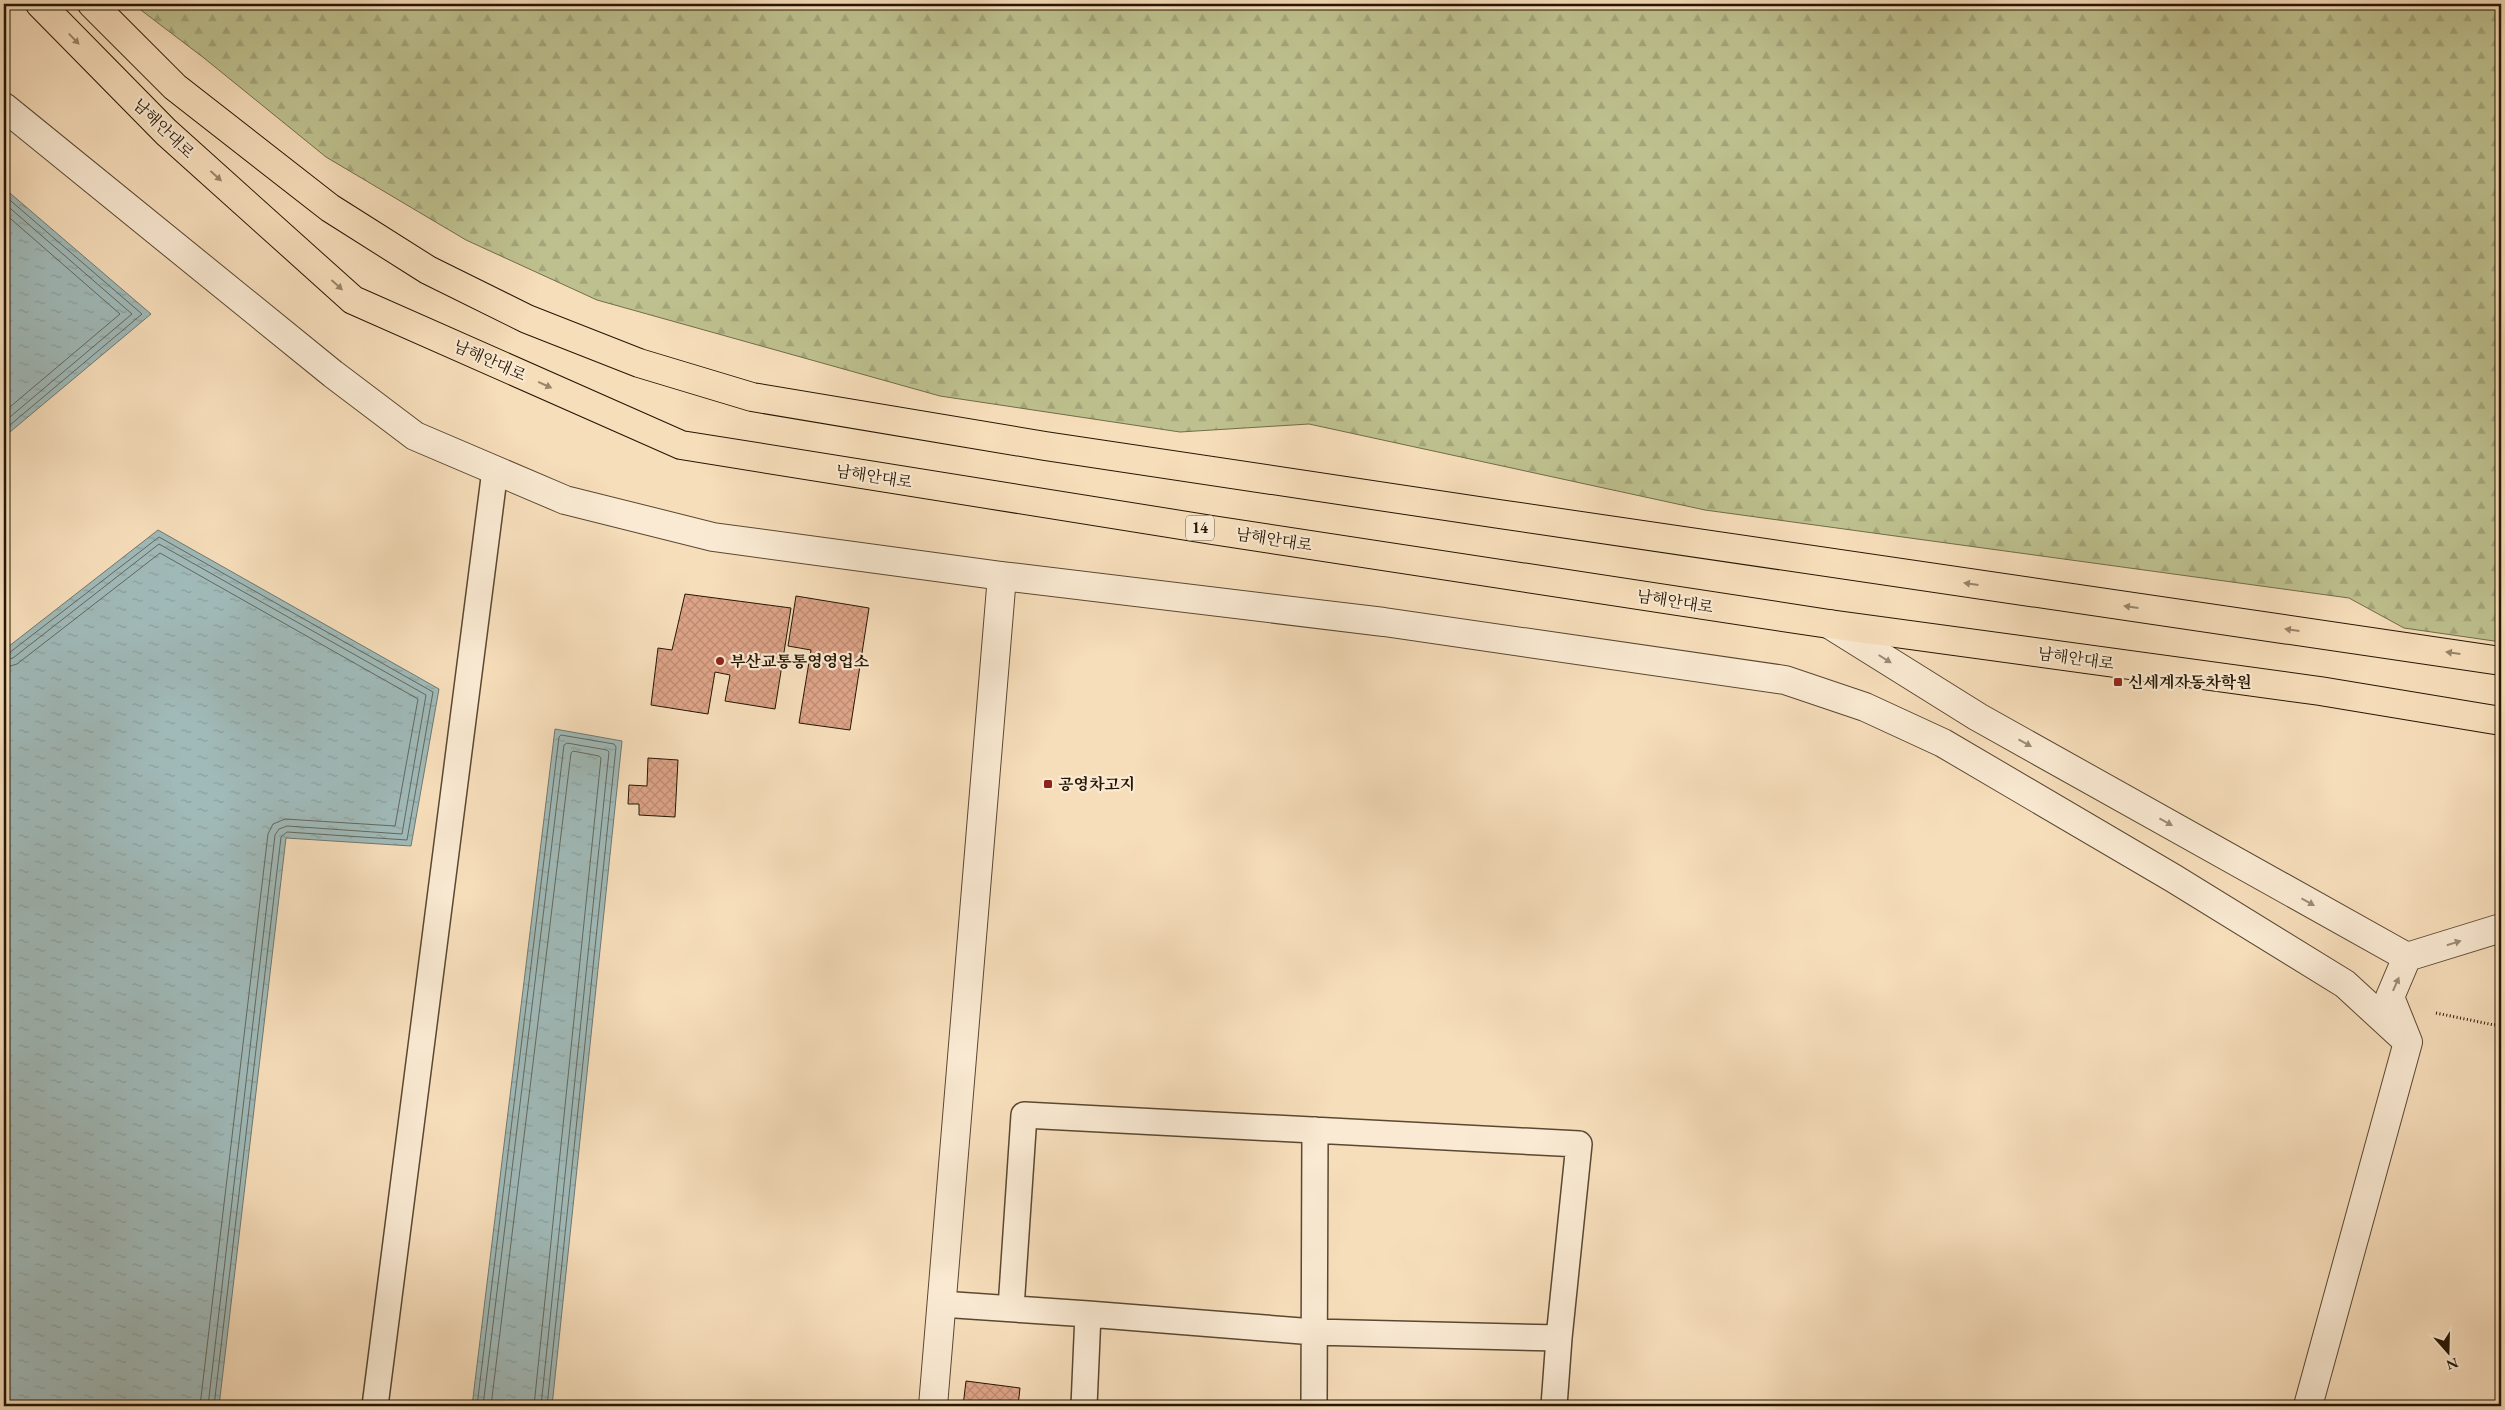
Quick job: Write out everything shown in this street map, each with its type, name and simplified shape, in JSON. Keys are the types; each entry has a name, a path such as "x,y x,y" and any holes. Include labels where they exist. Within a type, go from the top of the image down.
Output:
{"main road":[{"name":"남해안대로","path":"40,4 166,132 353,300 681,445 1202,528 1829,624 2320,691 2501,722"},
{"path":"92,4 174,87 330,208 428,270 527,319 639,363 752,397 1045,446 2501,661"}],"street":[{"path":"4,107 332,374 415,436 565,500 713,537 1002,576 1384,622 1784,680 1856,704 1942,743 2286,946 2345,984 2408,1042"},
{"path":"932,1406 1002,576"},
{"path":"1829,624 1978,717 2407,957 2501,928"},
{"path":"2308,1406 2408,1042 2390,997 2407,957"}],"lane":[{"path":"375,1406 495,470"},
{"path":"1011,1308 1024,1115 1578,1144 1554,1406"},
{"path":"1314,1130 1314,1406"},
{"path":"941,1304 1314,1332 1559,1338"},
{"path":"1084,1406 1088,1314"}],"path":[{"path":"2390,997 2440,1014 2494,1025 2501,1024"}],"green space":[{"path":"133,4 2501,4 2501,642 2404,628 2349,598 1705,510 1309,424 1180,432 940,396 597,300 466,240 326,157 204,58"}],"water":[{"path":"4,188 151,314 4,437"},
{"path":"158,530 439,689 411,846 286,838 219,1406 4,1406 4,650"},
{"path":"555,729 622,741 552,1406 472,1406"}],"building":[{"name":"부산교통통영영업소","path":"685,594 791,608 775,709 725,701 730,675 715,672 708,714 651,705 658,648 672,650"},
{"path":"796,596 869,608 850,730 799,723 811,650 788,646"},
{"path":"648,758 678,760 675,817 639,815 639,804 628,804 629,785 647,786"},
{"path":"966,1381 1020,1388 1018,1406 963,1406"}],"place":[{"name":"부산교통통영영업소","path":"720,661"},
{"name":"신세계자동차학원","path":"2118,682"},
{"name":"공영차고지","path":"1048,784"}]}
